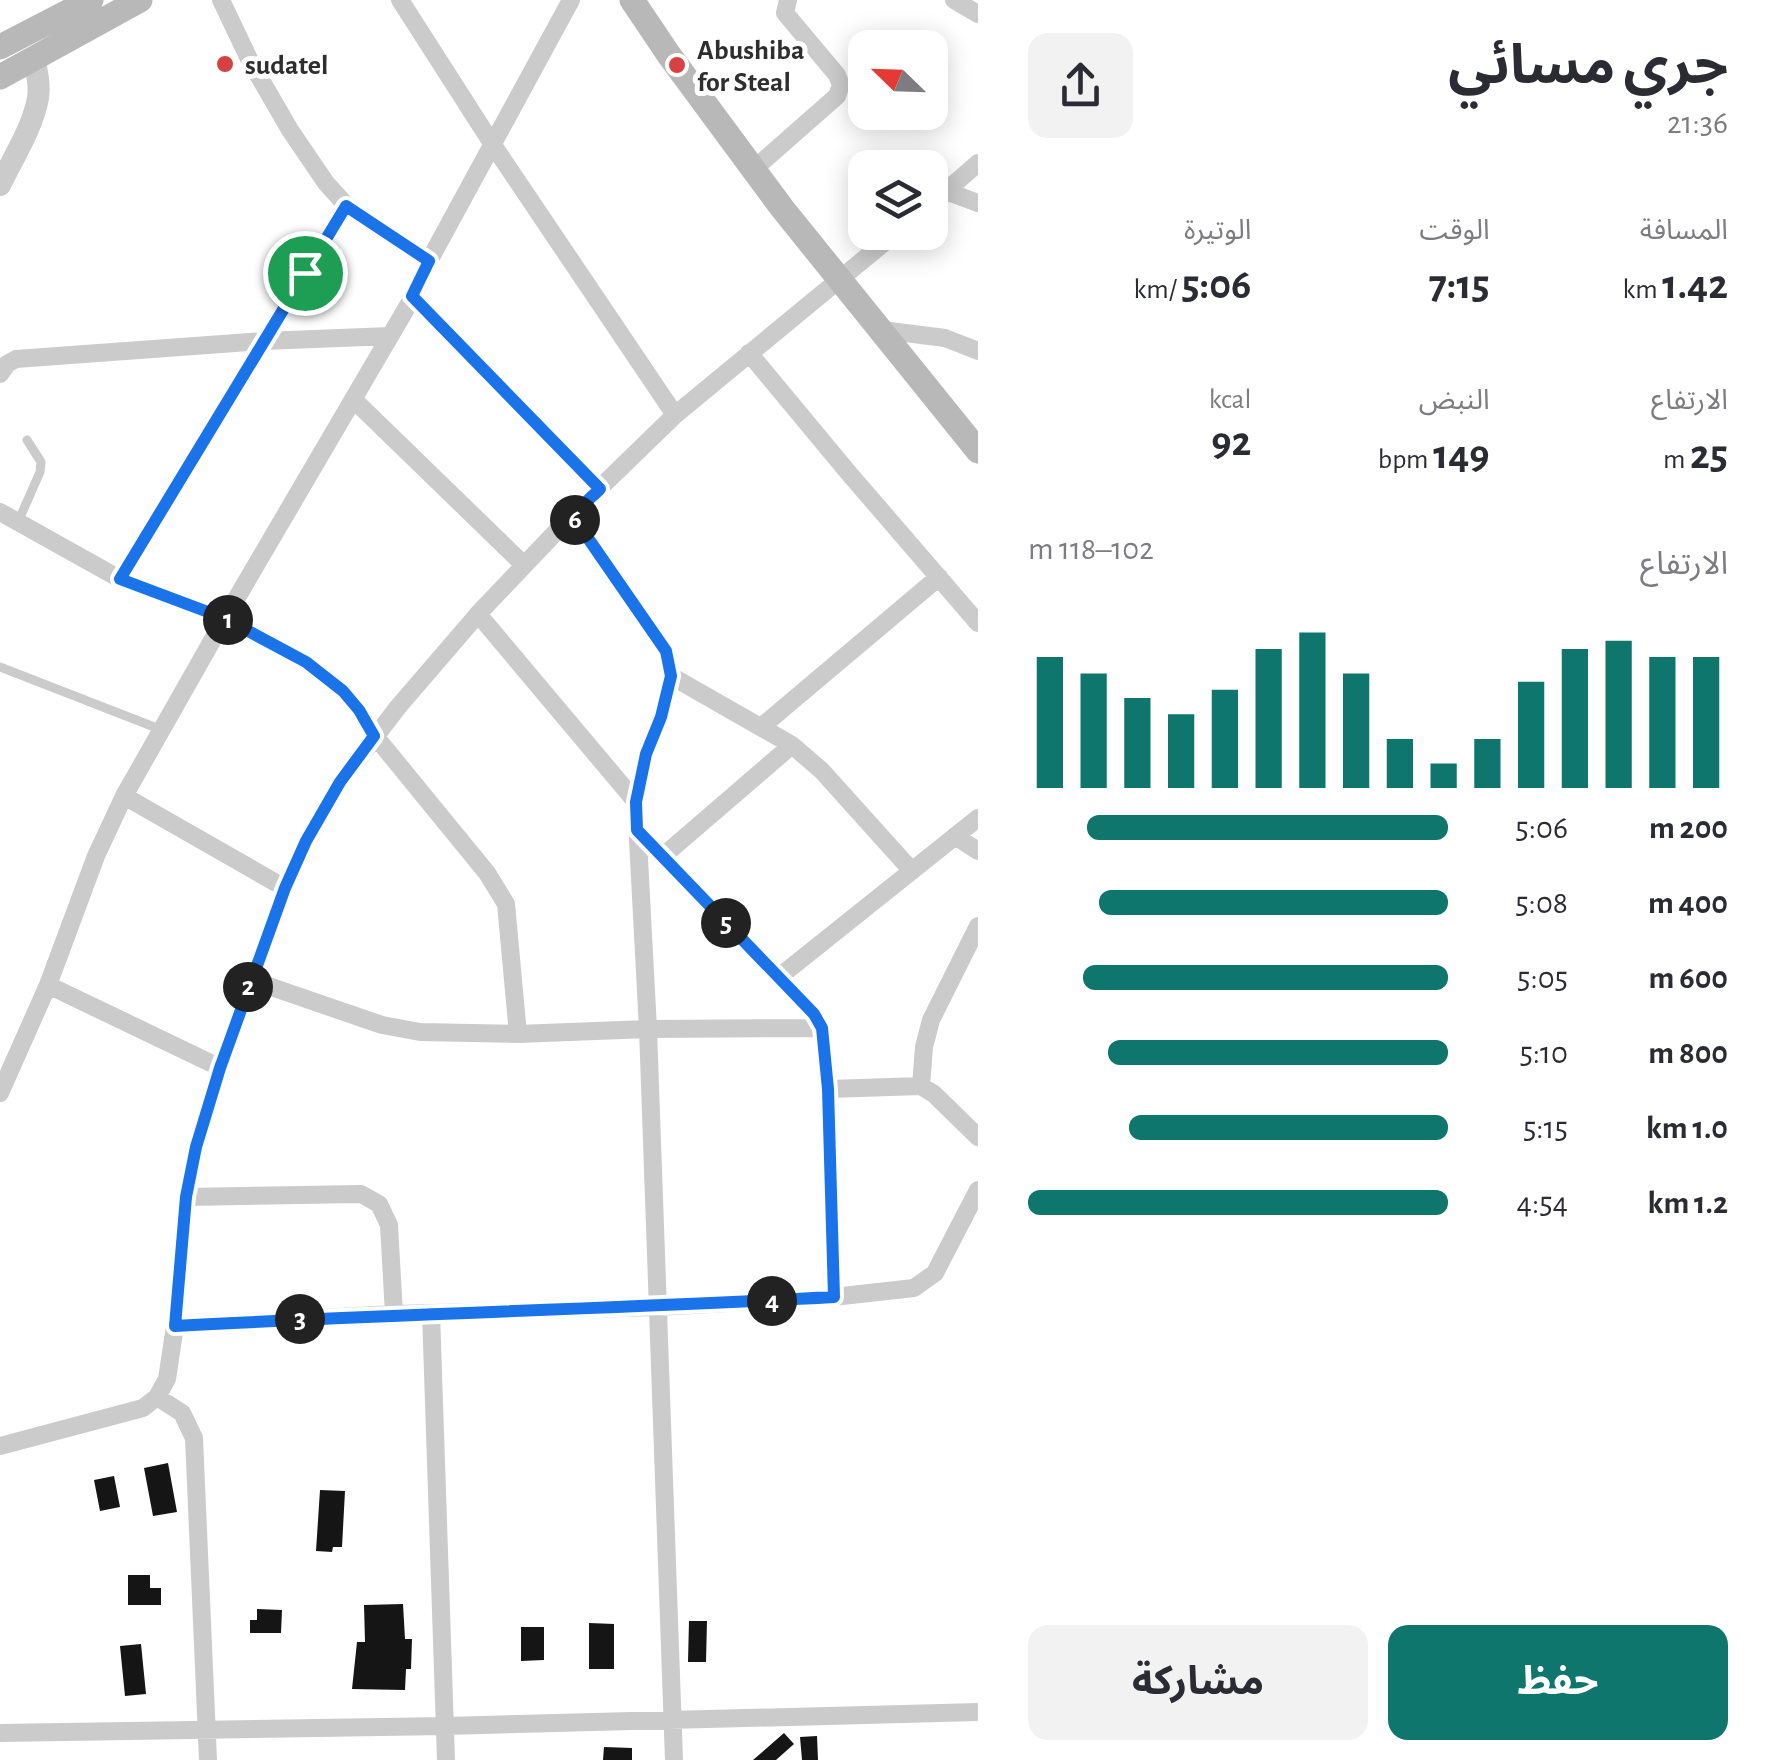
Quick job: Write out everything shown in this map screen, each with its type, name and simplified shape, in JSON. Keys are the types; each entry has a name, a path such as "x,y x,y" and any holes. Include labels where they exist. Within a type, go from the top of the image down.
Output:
{"main road":[{"path":"0,47 62,6 91,0"},
{"path":"0,77 140,0"},
{"path":"632,0 753,170 978,452"}],"street":[{"path":"221,0 250,61 326,182 346,206 429,261"},
{"path":"400,0 675,414"},
{"path":"0,1092 124,796 390,336 571,0"},
{"path":"753,170 837,96 842,85 785,14 788,0"},
{"path":"954,0 978,14"},
{"path":"0,185 38,98 34,58"},
{"path":"948,188 978,163"},
{"path":"948,191 978,203"},
{"path":"120,579 346,206"},
{"path":"0,1446 143,1408 158,1397 167,1380 186,1197 196,1147 285,888 306,841 340,782 478,614 572,515 675,414 876,250"},
{"path":"412,296 600,489"},
{"path":"882,330 945,338 978,351"},
{"path":"0,374 16,360 264,341 390,336"},
{"path":"750,353 978,623"},
{"path":"353,399 524,565"},
{"path":"0,512 120,579 224,618 306,662 343,691 374,736 487,873 506,904 518,1034"},
{"path":"572,515 666,651 671,676 646,754 636,802 674,1760"},
{"path":"761,726 939,577"},
{"path":"478,614 636,802"},
{"path":"671,676 792,745 822,771 912,871"},
{"path":"662,857 792,745"},
{"path":"124,796 285,888"},
{"path":"779,977 978,818"},
{"path":"637,830 814,1014 822,1028 828,1089 834,1297"},
{"path":"956,836 978,852"},
{"path":"921,1086 931,1020 978,926"},
{"path":"251,980 382,1025 420,1032 822,1028"},
{"path":"48,985 220,1068"},
{"path":"828,1089 921,1086 978,1137"},
{"path":"175,1326 394,1314 657,1307 834,1297 914,1288 935,1273 978,1190"},
{"path":"186,1197 361,1194 379,1204 390,1225 394,1314"},
{"path":"431,1313 446,1760"},
{"path":"158,1397 182,1413 194,1438 208,1760"},
{"path":"0,1733 978,1712"}],"lane":[{"path":"18,522 42,462 27,440"},
{"path":"0,667 162,730"}],"building":[{"path":"168,1463 177,1512 153,1516 144,1468"},
{"path":"114,1476 120,1507 100,1511 94,1480"},
{"path":"320,1490 345,1491 342,1547 333,1547 332,1552 316,1551"},
{"path":"128,1575 150,1575 150,1588 161,1588 161,1605 128,1605"},
{"path":"403,1604 405,1639 412,1639 411,1669 406,1669 405,1690 352,1689 357,1642 365,1642 364,1605"},
{"path":"257,1609 282,1610 281,1633 250,1633 250,1620 257,1620"},
{"path":"689,1621 707,1621 706,1662 688,1662"},
{"path":"589,1623 614,1624 614,1669 589,1669"},
{"path":"521,1627 544,1627 544,1660 521,1661"},
{"path":"141,1644 146,1694 125,1696 120,1646"},
{"path":"784,1733 794,1744 776,1760 753,1760"},
{"path":"817,1736 818,1760 802,1760 800,1737"},
{"path":"604,1747 632,1748 632,1760 603,1760"}],"place":[{"name":"sudatel","path":"225,64"},
{"name":"Abushiba for Steal","path":"677,65"}],"route":[{"path":"346,206 429,261 412,296 600,489 572,515 666,651 671,676 646,754 636,802 637,830 814,1014 822,1028 828,1089 834,1297 175,1326 186,1197 196,1147 220,1068 306,841 340,782 374,736 343,691 306,662 224,618 120,579 305,273 346,206"}]}
